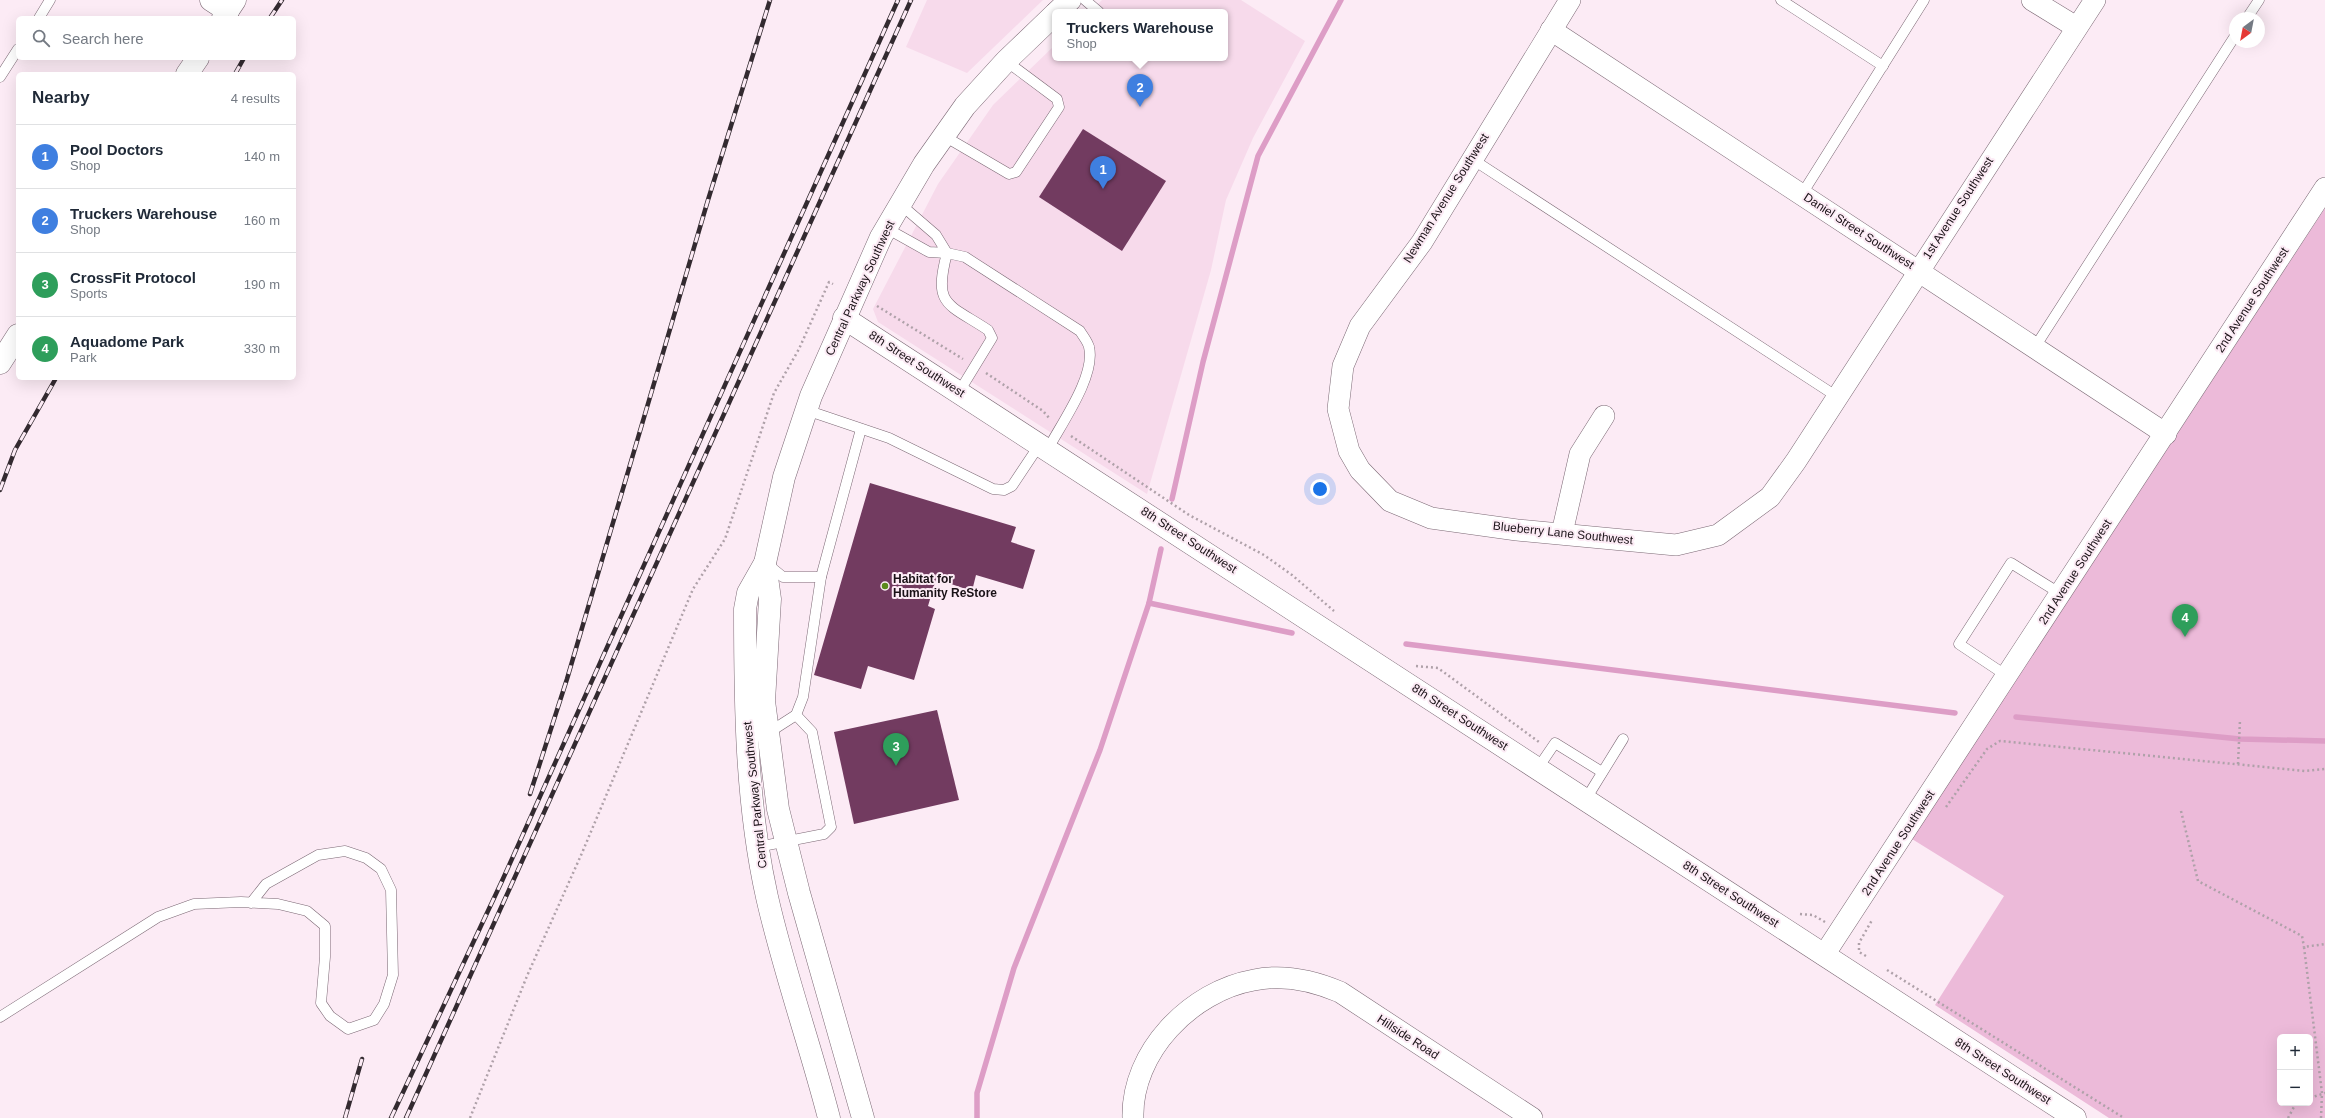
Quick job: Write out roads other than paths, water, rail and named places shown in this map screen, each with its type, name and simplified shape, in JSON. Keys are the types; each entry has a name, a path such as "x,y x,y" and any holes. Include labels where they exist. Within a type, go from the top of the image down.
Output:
{"street":[{"path":"1060,9 1070,0"},
{"name":"Newman Avenue Southwest","path":"1360,470 1349,451 1338,409 1343,366 1360,326 1422,242 1570,0"},
{"path":"2032,0 2076,27"},
{"name":"1st Avenue Southwest","path":"1770,497 1796,460 1836,396 2095,0"},
{"name":"Central Parkway Southwest","path":"829,1118 767,898 758,848 747,737 745,609 748,593 765,562 784,477 806,410 844,318 886,228 944,136 965,106 1006,61 1052,17"},
{"name":"Daniel Street Southwest","path":"1551,30 2166,434"},
{"path":"188,72 197,60"},
{"name":"2nd Avenue Southwest","path":"1824,954 2166,434 2325,188"},
{"name":"8th Street Southwest","path":"844,318 1192,543 1544,759 1586,799 2075,1118"},
{"path":"0,363 16,339"},
{"path":"1562,533 1580,454 1604,416"},
{"name":"Blueberry Lane Southwest","path":"1360,470 1390,501 1431,518 1517,530 1562,533 1676,545 1718,535 1770,497"},
{"name":"Central Parkway Southwest","path":"765,562 770,599 764,701 778,809 786,843 863,1118"},
{"name":"Hillside Road","path":"1133,1118 1136,1091 1143,1070 1156,1045 1180,1018 1214,993 1234,984 1276,978 1319,983 1340,992 1531,1118"}],"lane":[{"path":"40,16 50,0"},
{"path":"1085,0 1096,9"},
{"path":"1781,0 1883,66"},
{"path":"1802,194 1924,0"},
{"path":"2251,12 2259,0"},
{"path":"2035,347 2229,45"},
{"path":"0,77 16,52"},
{"path":"944,136 1009,174 1016,172 1059,107 1057,98 1006,61"},
{"path":"1472,159 1836,396"},
{"path":"900,204 936,235 947,253 941,276 941,290 946,303 988,330 992,338 959,392"},
{"path":"806,410 889,438 993,489 1004,490 1012,486 1060,427 1081,389 1089,369 1090,347 1080,331 965,257 947,253 929,252 886,228"},
{"path":"768,733 796,715 803,697 821,577 861,429"},
{"path":"765,562 783,577 821,577"},
{"path":"2007,676 1959,644 2011,563 2061,594"},
{"path":"758,848 824,834 831,827 812,732 796,715"},
{"path":"1586,799 1623,739"},
{"path":"1544,759 1555,743 1602,772"},
{"path":"0,1017 158,917 194,904 251,903 278,904 307,911 325,926 325,957 321,1002 330,1016 348,1029 374,1020 384,1004 393,976 391,890 381,869 366,858 345,851 318,855 266,884 251,903"}],"waterway":[{"path":"1172,499 1203,362 1258,156 1341,0"},
{"path":"977,1118 977,1093 1014,968 1100,750 1149,603 1161,549"},
{"path":"1149,603 1292,633"},
{"path":"1406,644 1955,713"},
{"path":"2016,717 2240,739 2325,741"}],"railway":[{"path":"271,16 282,0"},
{"path":"530,794 567,679 708,200 770,0"},
{"path":"391,1118 502,881 898,0"},
{"path":"406,1118 911,0"},
{"path":"236,72 243,60"},
{"path":"0,490 15,450 55,380"},
{"path":"345,1118 362,1059"}],"place":[{"name":"Truckers Warehouse","path":"1140,107"},
{"name":"Pool Doctors","path":"1103,189"},
{"name":"Habitat for Humanity ReStore","path":"885,586"},
{"name":"Aquadome Park","path":"2185,637"},
{"name":"CrossFit Protocol","path":"896,766"}]}
